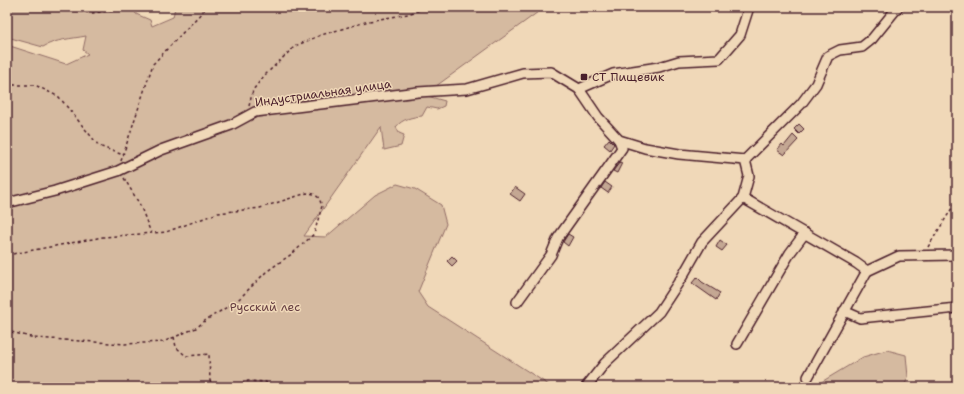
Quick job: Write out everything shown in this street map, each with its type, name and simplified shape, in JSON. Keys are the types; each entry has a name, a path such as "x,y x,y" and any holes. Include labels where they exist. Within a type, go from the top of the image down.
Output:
{"street":[{"path":"517,302 551,255 558,238 622,148 619,140 598,117 579,89 613,74 659,67 678,61 719,59 740,34 750,7"},
{"path":"745,160 801,104 816,84 828,56 840,50 862,46 872,39 898,7"},
{"name":"Индустриальная улица","path":"7,203 55,191 118,171 161,150 231,125 255,112 418,92 467,89 523,73 551,72 579,89"},
{"path":"619,140 645,148 679,154 745,160"},
{"path":"586,387 605,363 659,312 682,277 702,242 743,198 749,176 745,160"},
{"path":"743,198 856,263 866,271"},
{"path":"737,344 790,253 805,233"},
{"path":"808,377 866,271 899,256 957,255"},
{"path":"844,311 860,318 957,308"}],"path":[{"path":"44,7 92,13 124,9 128,7"},
{"path":"151,233 140,205 123,176 118,171 154,64 207,7"},
{"path":"246,117 253,90 273,66 295,46 321,35 369,21 408,14 428,7"},
{"path":"7,85 35,85 59,97 99,146 123,154"},
{"path":"7,254 103,237 166,232 218,213 260,208 307,193 314,194 319,198 322,206 314,234 292,253 266,272 237,301 196,328 163,342 125,344 35,338 7,331"},
{"path":"923,256 957,200"},
{"path":"174,337 176,347 186,356 208,354 210,381 216,387"},
{"path":"236,387 248,381 266,382 268,387"}],"green space":[{"name":"Русский лес","path":"7,7 134,7 136,14 150,20 152,26 173,17 175,7 545,7 421,97 427,96 445,101 444,106 437,109 427,107 422,116 408,119 398,124 396,127 399,133 404,135 401,146 384,150 381,127 304,236 326,237 375,195 397,184 415,189 441,205 446,224 418,292 428,307 552,387 7,387 7,45 66,64 88,54 83,50 86,36 58,41 43,47 7,37"},
{"path":"887,350 906,355 908,377 904,387 813,387 863,357"}],"building":[{"path":"799,124 804,129 799,134 794,129"},
{"path":"793,135 798,140 784,155 777,150 782,144 784,146"},
{"path":"609,139 614,144 610,150 604,145"},
{"path":"620,162 622,163 617,173 613,171"},
{"path":"605,182 612,187 608,193 601,188"},
{"path":"515,187 525,194 520,201 510,194"},
{"path":"568,234 573,237 568,246 563,242"},
{"path":"720,240 727,245 722,251 716,247"},
{"path":"452,256 457,261 452,266 447,261"},
{"path":"697,277 702,282 720,293 716,300 692,283"}],"place":[{"name":"СТ Пищевик","path":"584,77"}]}
